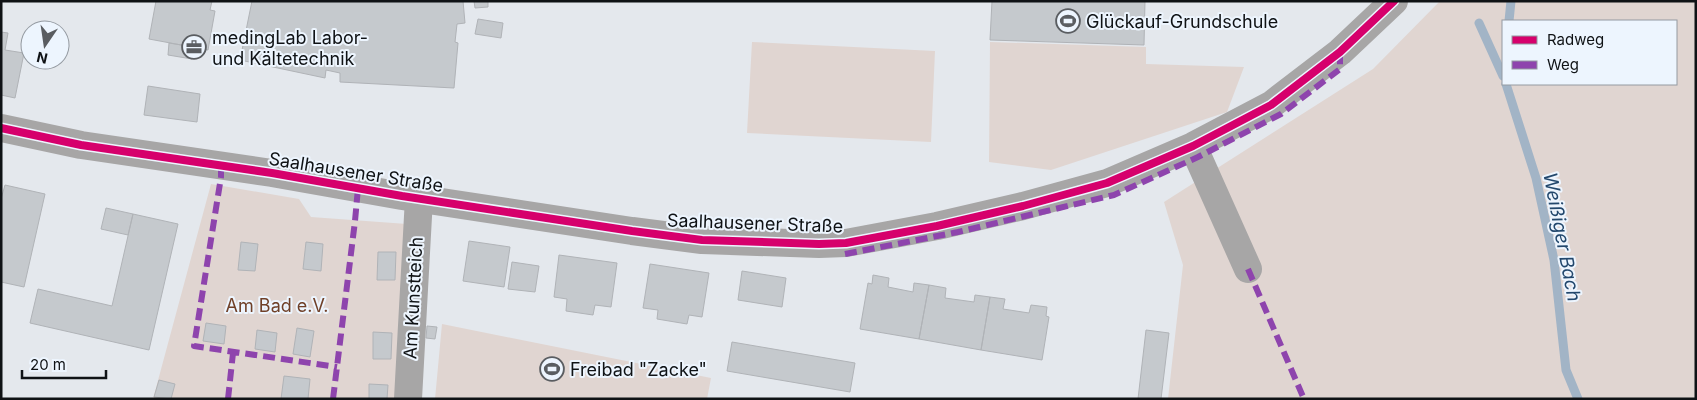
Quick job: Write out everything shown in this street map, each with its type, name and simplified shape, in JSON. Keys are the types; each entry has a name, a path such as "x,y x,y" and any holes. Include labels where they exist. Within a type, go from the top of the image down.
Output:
{"street":[{"name":"Saalhausener Straße","path":"1,128 81,145 272,173 632,231 702,240 819,244 846,243 937,226 1023,206 1107,182 1193,146 1271,105 1340,52 1394,1"},
{"path":"1193,146 1248,269"},
{"name":"Am Kunstteich","path":"408,399 419,198"}],"green space":[{"path":"1440,1 1696,1 1696,399 1168,399 1183,265 1164,202 1373,69"},
{"path":"752,42 935,51 931,142 747,133"},
{"path":"990,42 1146,47 1146,64 1244,67 1227,112 1051,170 989,162"},
{"name":"Am Bad e.V.","path":"211,184 299,199 311,217 407,224 398,399 153,399"},
{"name":"Freibad \"Zacke\"","path":"442,324 711,378 707,399 435,399"}],"building":[{"path":"156,1 212,1 210,10 215,11 208,50 149,39"},
{"path":"252,1 463,1 465,23 457,24 455,42 458,43 454,88 340,82 340,73 326,70 325,78 240,60"},
{"path":"474,1 488,1 488,7 475,8"},
{"name":"Glückauf-Grundschule","path":"992,1 1145,1 1144,45 990,40"},
{"path":"478,19 503,23 501,38 475,34"},
{"path":"1,32 8,33 5,50 20,52 21,70 15,98 1,95"},
{"path":"169,43 194,47 192,59 168,55"},
{"path":"148,86 200,94 197,122 144,115"},
{"path":"5,185 45,194 24,287 1,282 1,199"},
{"path":"106,208 133,214 128,235 101,229"},
{"path":"133,214 178,224 149,350 30,323 38,289 112,306"},
{"path":"469,241 510,247 504,287 463,281"},
{"path":"241,242 258,244 255,271 238,270"},
{"path":"306,242 323,244 321,271 303,269"},
{"path":"378,252 396,252 395,280 377,280"},
{"path":"559,255 617,263 611,307 595,305 593,315 566,311 567,299 554,297"},
{"path":"512,262 539,266 535,292 508,289"},
{"path":"650,264 709,273 702,317 689,315 687,324 657,319 658,310 643,308"},
{"path":"742,271 786,278 782,307 738,300"},
{"path":"873,275 889,278 888,287 913,292 914,283 929,285 919,339 860,329 868,283 872,284"},
{"path":"929,285 946,288 945,298 974,302 975,295 990,297 981,350 919,339"},
{"path":"990,297 1005,299 1003,309 1029,313 1031,305 1047,307 1046,316 1049,317 1042,360 981,350"},
{"path":"206,323 226,326 224,344 203,341"},
{"path":"427,326 437,327 435,339 426,338"},
{"path":"297,328 314,331 310,357 293,354"},
{"path":"257,330 277,333 275,352 255,349"},
{"path":"1146,330 1169,333 1161,399 1138,399"},
{"path":"373,332 392,333 391,359 373,359"},
{"path":"732,342 855,363 850,392 727,371"},
{"path":"284,376 310,379 308,399 281,399"},
{"path":"159,380 175,384 171,399 154,397"},
{"path":"369,384 388,385 387,399 369,399"}],"waterway":[{"name":"Weißiger Bach","path":"1509,20 1511,1"},
{"path":"1479,23 1502,74"},
{"name":"Weißiger Bach","path":"1506,85 1536,178 1554,260 1566,370 1578,399"}],"marked path":[{"path":"845,254 958,232 1114,195 1198,157 1281,114 1340,69 1340,52"},
{"path":"221,166 221,177 194,346 337,367"},
{"path":"333,399 358,188"},
{"path":"1248,269 1304,399"},
{"path":"228,399 233,353"}],"cycle path":[{"path":"1,128 81,145 272,173 402,196 632,231 702,240 819,244 846,243 937,226 1023,206 1107,183 1193,146 1271,105 1340,52 1394,1"}],"place":[{"name":"Glückauf-Grundschule","path":"1068,21"},
{"name":"medingLab Labor- und Kältetechnik","path":"194,47"},
{"name":"Freibad \"Zacke\"","path":"552,369"}]}
